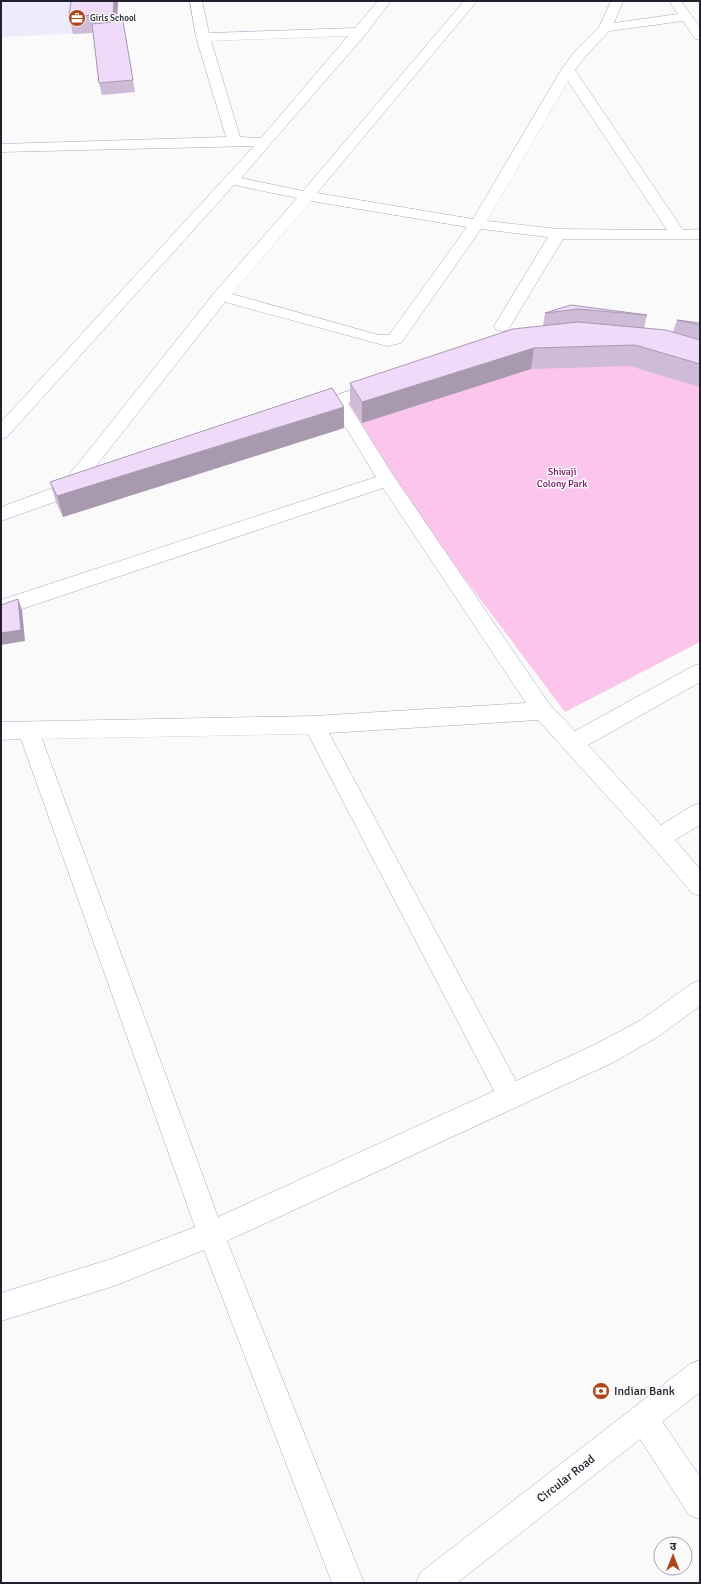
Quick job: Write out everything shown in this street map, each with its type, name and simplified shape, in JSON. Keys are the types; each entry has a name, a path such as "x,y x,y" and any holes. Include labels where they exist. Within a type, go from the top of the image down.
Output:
{"street":[{"path":"196,1 203,37 234,141"},
{"path":"1,433 265,142 385,1"},
{"path":"68,489 221,296 471,1"},
{"path":"221,296 379,340 392,341 397,337 477,224 568,70 580,54 605,28 617,1"},
{"path":"675,1 700,36"},
{"path":"605,28 686,17"},
{"path":"203,37 360,32"},
{"path":"568,70 678,234"},
{"path":"1,148 234,141 265,142"},
{"path":"231,180 307,196 477,224 558,234 700,234"},
{"path":"502,326 558,234"},
{"path":"293,415 393,382"},
{"path":"338,401 387,480 543,711 659,838 700,886"},
{"path":"1,514 98,479"},
{"path":"1,608 387,480"},
{"path":"573,743 700,672"},
{"path":"1,731 314,725 543,711"},
{"path":"314,725 511,1097"},
{"path":"28,730 211,1234 348,1583"},
{"path":"659,838 700,813"},
{"path":"1,1307 114,1272 211,1234 605,1053 650,1028 700,992"},
{"name":"Circular Road","path":"432,1583 700,1374"},
{"path":"643,1418 700,1504"}],"shaded area":[{"name":"Girls School","path":"1,1 118,1 116,24 87,25 86,33 1,37"}],"green space":[{"name":"Shivaji Colony Park","path":"510,344 700,356 700,642 565,712 384,471 338,401"}],"building":[{"path":"71,1 114,1 113,15 69,16"},
{"path":"123,21 133,80 99,83 92,24"},
{"path":"571,305 647,315 578,309 545,313"},
{"path":"677,320 700,323 700,325"},
{"path":"578,322 666,330 700,340 700,364 635,345 534,348 362,402 350,383 513,329"},
{"path":"332,388 344,407 57,496 50,482"},
{"path":"18,599 21,630 1,633 1,605"}],"place":[{"name":"Girls School","path":"77,18"},
{"name":"Indian Bank","path":"601,1391"}]}
